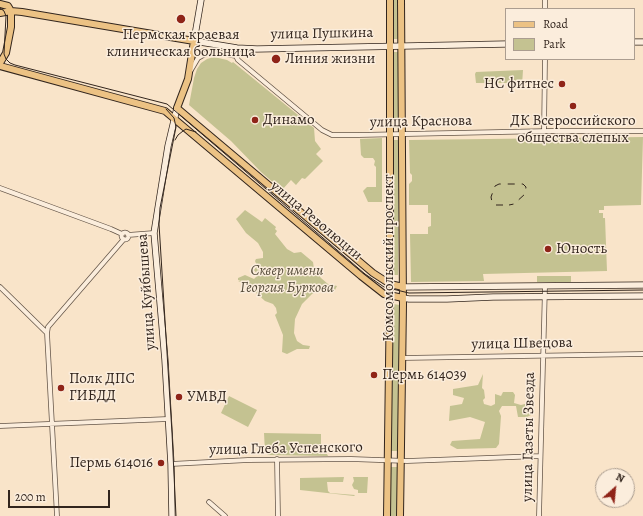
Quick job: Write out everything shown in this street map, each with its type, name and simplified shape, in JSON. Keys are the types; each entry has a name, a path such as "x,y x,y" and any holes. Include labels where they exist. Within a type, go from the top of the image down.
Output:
{"main road":[{"name":"улица Куйбышева","path":"172,516 171,464 160,298 154,233 174,118 189,72 201,0"},
{"name":"Комсомольский проспект","path":"388,516 390,0"},
{"name":"Комсомольский проспект","path":"400,516 403,298 401,0"},
{"name":"улица Пушкина","path":"0,4 8,6 11,11 237,48 264,49 505,44"},
{"path":"0,14 11,11 11,27 6,53 0,65"},
{"path":"0,14 6,19 11,27"},
{"name":"улица Революции","path":"0,65 165,111 384,294 409,299 643,296"},
{"name":"улица Революции","path":"177,108 373,273 390,284 403,287 643,286"},
{"path":"373,273 380,274 385,272 390,267"}],"street":[{"path":"189,72 198,58 207,53 221,53 236,56 237,48"},
{"name":"улица Краснова","path":"236,56 238,60 322,130 338,135 544,131 643,131"},
{"path":"544,60 544,131"},
{"path":"0,188 122,234 124,232 128,235 154,233"},
{"path":"122,234 121,237 124,239"},
{"path":"57,516 47,333 49,324 124,239 128,238 128,235"},
{"name":"улица Газеты Звезда","path":"539,516 545,286"},
{"path":"0,287 47,333"},
{"name":"улица Швецова","path":"402,358 642,354"},
{"path":"0,426 168,419"},
{"name":"улица Глеба Успенского","path":"171,464 277,459 401,460 540,456"},
{"path":"277,459 278,516"},
{"path":"208,502 225,516"}],"green space":[{"path":"393,0 398,0 398,39 393,39"},
{"path":"393,52 398,52 398,128 393,128"},
{"name":"Динамо","path":"214,57 227,60 232,63 233,62 314,128 315,141 321,149 316,154 323,161 305,179 302,178 296,185 291,180 282,190 261,172 231,141 189,105 197,69 201,63"},
{"path":"523,70 522,85 519,86 509,83 476,83 476,72"},
{"path":"643,137 641,205 604,206 604,210 599,210 599,213 603,213 603,218 605,218 607,271 483,274 484,281 411,282 410,234 428,234 428,227 431,226 431,213 428,213 428,205 409,205 409,184 412,181 412,175 410,173 409,140"},
{"path":"382,138 382,202 368,202 363,191 367,187 376,187 376,167 374,165 375,161 373,158 364,158 361,155 360,139"},
{"path":"393,140 399,140 398,275 393,275"},
{"name":"Сквер имени Георгия Буркова","path":"245,210 262,222 265,218 276,227 275,229 277,231 275,234 287,249 294,253 301,252 313,262 314,269 321,278 328,284 337,286 335,290 322,289 312,294 302,304 295,319 294,333 297,341 303,345 310,346 309,349 297,349 287,354 282,352 283,335 275,315 277,313 276,308 273,304 265,301 254,291 252,286 238,281 241,281 238,280 238,278 245,275 254,279 258,275 254,270 257,266 255,261 256,259 263,258 263,252 258,243 246,233 236,219"},
{"path":"537,276 571,276 571,282 537,282"},
{"path":"393,304 400,305 398,451 391,451"},
{"path":"483,374 482,388 484,390 485,398 483,400 484,404 491,406 495,404 495,394 501,396 503,392 513,392 515,395 514,403 521,405 529,403 531,415 527,417 518,417 516,406 502,406 499,411 501,416 499,444 496,448 457,449 450,445 452,441 480,439 485,422 470,417 449,421 450,406 462,404 464,398 453,395 453,389 478,385"},
{"path":"229,396 257,410 248,427 221,413"},
{"path":"264,433 321,434 321,454 327,454 328,456 268,455 265,452"},
{"path":"390,467 398,467 397,516 390,516"},
{"path":"344,477 343,482 327,482 328,491 330,493 355,495 354,496 300,490 300,478"},
{"path":"353,477 368,477 367,493 358,493 358,490 354,489 352,485 354,481"}],"tram line":[{"path":"0,8 4,11 6,16 4,54 10,63 167,104 365,274 384,287 409,293 643,290"},
{"path":"166,109 174,118 176,127 160,208 159,224 176,516"},
{"path":"175,140 178,135 186,129 196,132"}],"railway":[{"path":"503,205 496,205 492,202 491,197 495,186 499,184 523,184 526,187 525,194 514,204 509,205"}],"place":[{"name":"Пермская краевая клиническая больница","path":"181,19"},
{"name":"Линия жизни","path":"276,59"},
{"name":"НС фитнес","path":"562,84"},
{"name":"ДК Всероссийского общества слепых","path":"573,106"},
{"name":"Динамо","path":"255,120"},
{"name":"Юность","path":"548,249"},
{"name":"Пермь 614039","path":"374,375"},
{"name":"Полк ДПС ГИБДД","path":"61,388"},
{"name":"УМВД","path":"179,397"},
{"name":"Пермь 614016","path":"161,463"}]}
